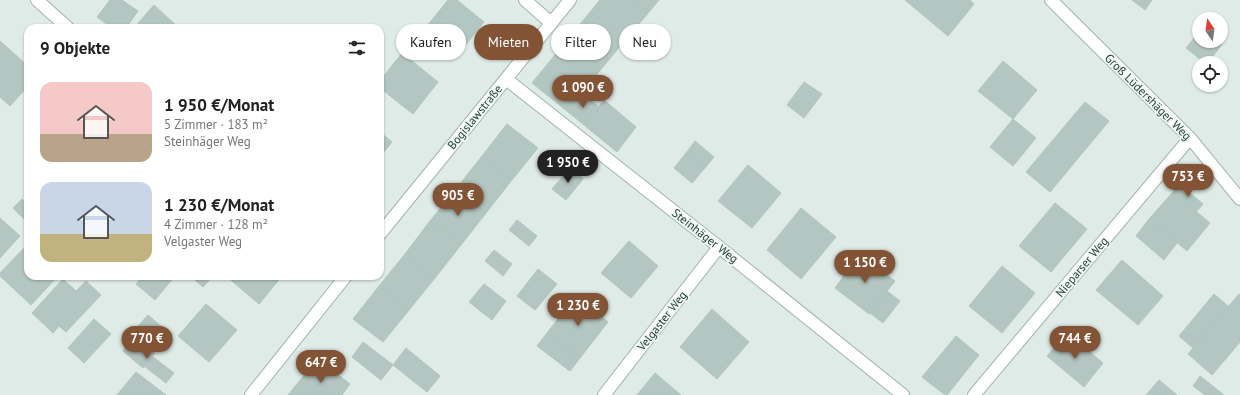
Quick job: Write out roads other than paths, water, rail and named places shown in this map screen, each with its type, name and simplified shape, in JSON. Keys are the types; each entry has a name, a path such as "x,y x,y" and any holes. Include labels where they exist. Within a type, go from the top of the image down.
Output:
{"street":[{"path":"37,0 64,24"},
{"path":"525,0 551,23"},
{"name":"Bogislawstraße","path":"384,229 570,0"},
{"name":"Groß Lüdershäger Weg","path":"1051,0 1190,138 1240,199"},
{"name":"Steinhäger Weg","path":"506,79 719,247 903,395"},
{"name":"Nieparser Weg","path":"974,395 1190,138"},
{"name":"Velgaster Weg","path":"604,395 719,247"},
{"path":"251,395 342,280"}]}
